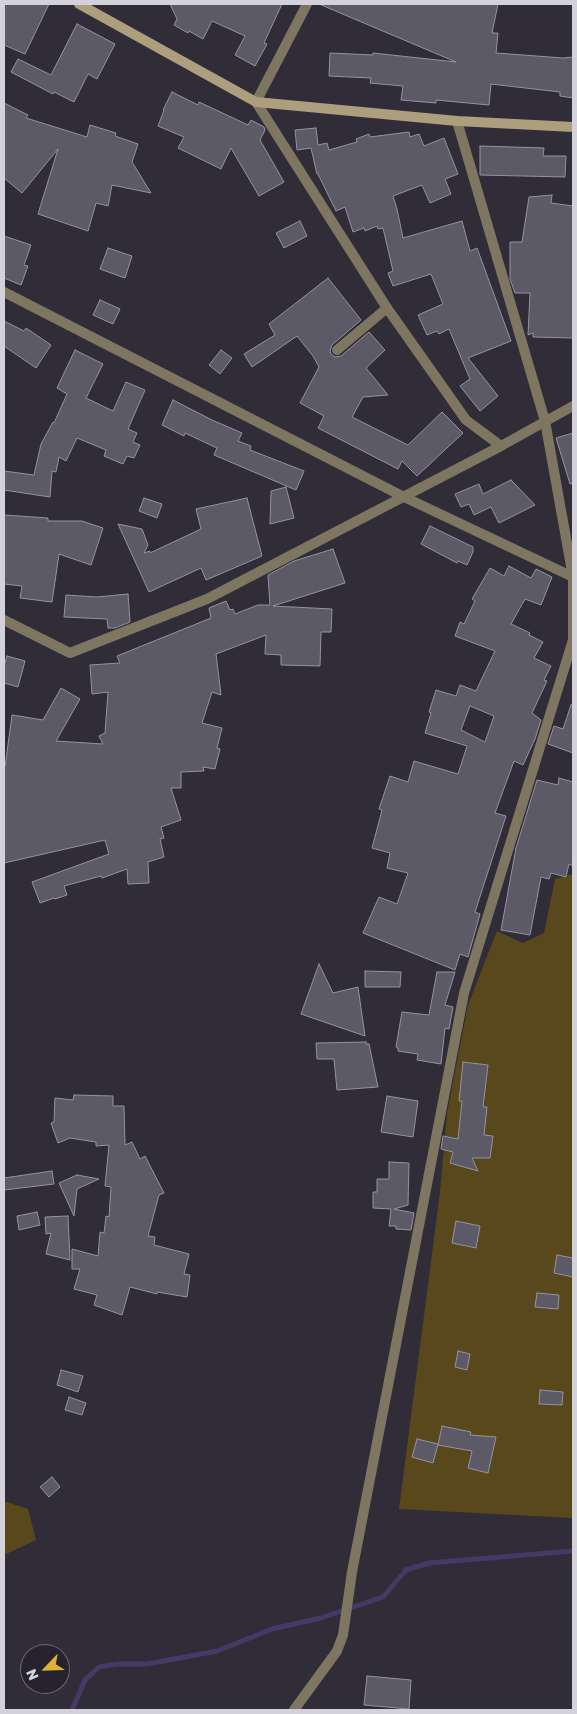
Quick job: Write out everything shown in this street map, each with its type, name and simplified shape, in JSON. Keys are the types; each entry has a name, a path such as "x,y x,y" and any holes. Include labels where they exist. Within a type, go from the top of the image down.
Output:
{"street":[{"path":"79,4 256,102 457,121 573,127"},
{"path":"256,102 307,4"},
{"path":"256,102 387,308 466,420 501,446"},
{"path":"294,1710 337,1652 343,1635 352,1572 464,993 573,640 573,577 545,421 457,121"},
{"path":"4,292 402,496 573,577"},
{"path":"337,350 387,308"},
{"path":"4,620 70,653 207,599 501,446 573,406"}],"shaded area":[{"path":"573,874 573,1518 399,1509 440,1192 447,1113 468,1005 497,931 523,943 544,933 555,879"},
{"path":"4,1501 28,1509 36,1540 4,1555"}],"building":[{"path":"4,4 49,4 25,54 4,45"},
{"path":"170,4 282,4 264,43 267,44 255,66 235,55 245,36 212,21 203,39 189,31 188,33 174,25 177,19"},
{"path":"319,4 498,4 492,33 498,33 496,53 563,58 573,57 573,98 560,96 560,92 491,84 489,105 436,100 436,103 401,100 403,86 370,83 371,78 329,76 330,53 373,55 373,53 456,62"},
{"path":"77,24 115,44 97,79 88,74 74,102 54,92 53,94 11,72 18,59 51,75"},
{"path":"172,92 198,105 199,102 248,125 251,120 264,127 265,130 260,140 284,182 259,196 231,148 221,169 178,148 184,137 158,126"},
{"path":"4,103 28,115 26,118 87,137 90,125 116,133 115,136 138,144 132,162 151,193 112,185 108,206 96,203 88,231 38,214 58,149 22,193 4,178"},
{"path":"316,128 318,145 327,143 329,150 357,142 356,139 369,134 370,137 409,132 410,137 419,134 424,146 444,138 458,174 445,179 451,194 430,203 422,185 393,196 403,238 462,221 470,251 477,248 511,341 468,358 498,396 480,411 460,386 470,379 449,329 439,334 437,331 427,335 418,315 443,304 431,274 393,286 388,273 393,271 383,228 378,229 377,226 365,231 364,228 353,232 345,207 336,211 317,174 311,148 297,150 295,130"},
{"path":"480,146 544,148 543,156 566,156 565,177 480,175"},
{"path":"552,195 551,203 573,206 573,338 533,337 533,333 528,335 530,293 515,293 510,279 510,242 522,242 529,197"},
{"path":"300,221 307,236 284,248 276,233"},
{"path":"4,236 31,245 24,265 28,266 21,285 4,278"},
{"path":"108,248 132,256 125,278 100,269"},
{"path":"328,278 361,320 332,345 331,354 335,357 341,356 369,332 385,350 366,368 388,395 363,397 352,417 408,445 442,412 463,433 417,476 402,461 398,469 318,428 324,416 300,403 319,367 297,336 252,367 244,354 275,335 269,324"},
{"path":"100,300 120,309 113,324 93,315"},
{"path":"4,321 24,331 26,328 51,345 36,368 4,346"},
{"path":"75,350 103,364 86,398 113,411 126,382 145,390 128,429 137,433 133,442 140,445 134,458 127,456 123,464 104,456 106,450 77,438 66,461 59,457 56,472 52,471 50,497 4,490 4,471 34,475 41,444 54,423 67,394 57,388"},
{"path":"221,350 232,358 220,374 209,365"},
{"path":"173,400 242,433 238,441 251,446 250,450 304,471 296,490 214,455 217,448 185,433 184,436 162,425"},
{"path":"573,433 573,483 570,484 556,438"},
{"path":"511,480 535,505 499,523 491,507 474,515 469,504 461,507 455,494 479,484 483,494"},
{"path":"286,487 294,518 270,524 271,491"},
{"path":"144,498 162,504 157,518 139,511"},
{"path":"247,498 262,556 206,580 201,568 149,592 118,524 142,529 148,545 144,553 150,551 150,553 201,529 196,509"},
{"path":"4,515 48,518 48,521 82,521 103,528 91,565 59,554 52,602 20,598 22,586 4,584"},
{"path":"430,526 473,547 473,552 467,565 458,561 457,563 421,544"},
{"path":"333,549 345,583 273,606 332,609 331,632 321,632 320,666 281,665 281,655 265,654 266,635 216,654 221,695 212,692 202,723 222,728 217,748 220,749 215,769 203,767 204,771 181,772 181,788 171,788 181,820 161,827 164,838 160,839 164,857 148,862 149,883 128,884 127,869 102,878 101,876 64,886 67,895 40,903 32,882 109,854 105,840 4,863 4,767 12,715 43,720 61,688 80,699 56,741 103,744 99,736 105,733 108,692 92,694 90,665 120,663 117,656 211,618 209,608 226,601 230,610 233,609 235,614 258,605 270,605 268,575 294,561"},
{"path":"509,566 531,578 536,569 552,577 541,605 525,599 511,624 543,642 534,658 551,666 544,680 547,681 532,713 541,720 535,739 523,765 514,761 495,813 506,816 475,912 480,914 468,957 460,954 455,970 363,933 379,897 397,904 408,873 387,868 390,853 372,848 382,810 379,809 390,776 408,782 414,761 458,774 467,746 425,733 431,713 429,712 436,690 456,696 460,685 476,691 495,651 455,636 460,622 464,624 475,601 472,599 490,568 504,576","holes":["470,706 494,716 485,742 461,730"]},
{"path":"128,594 130,622 115,628 108,628 107,619 64,617 66,595 97,597"},
{"path":"7,656 25,661 18,687 4,683 4,666"},
{"path":"571,705 573,705 573,753 548,744 554,726 563,729"},
{"path":"559,778 573,782 573,866 569,864 566,877 551,873 549,879 541,877 530,935 501,930 516,848 537,780 558,785"},
{"path":"319,964 333,993 358,987 365,1036 301,1014"},
{"path":"365,971 401,972 400,987 365,987"},
{"path":"437,972 455,972 445,1005 453,1007 449,1029 445,1028 441,1064 417,1060 418,1054 398,1051 396,1047 402,1012 429,1015"},
{"path":"366,1042 366,1044 369,1044 378,1087 337,1090 334,1059 317,1059 316,1043"},
{"path":"463,1062 488,1065 483,1107 487,1107 484,1135 493,1136 490,1158 472,1158 478,1171 450,1163 453,1152 441,1149 443,1136 458,1139 462,1101 459,1101"},
{"path":"74,1095 113,1096 113,1106 124,1106 125,1145 132,1142 140,1159 145,1156 164,1193 159,1195 148,1236 155,1237 154,1245 189,1254 184,1274 190,1275 187,1297 157,1292 157,1294 130,1287 122,1315 94,1305 97,1295 74,1289 80,1269 72,1269 72,1249 98,1256 100,1232 104,1233 106,1216 109,1217 111,1187 105,1186 109,1145 96,1146 96,1142 70,1138 58,1143 51,1123 54,1122 55,1098 73,1100"},
{"path":"387,1096 418,1101 413,1137 381,1132"},
{"path":"389,1162 409,1163 408,1205 394,1209 414,1213 411,1230 396,1229 396,1226 389,1226 391,1209 373,1208 373,1192 377,1192 377,1179 389,1179"},
{"path":"52,1171 54,1184 4,1190 4,1178"},
{"path":"77,1175 99,1179 77,1189 74,1216 59,1183"},
{"path":"37,1212 40,1225 19,1230 17,1216"},
{"path":"68,1216 70,1260 46,1254 51,1233 46,1234 45,1217"},
{"path":"456,1221 480,1226 476,1248 452,1243"},
{"path":"557,1255 573,1258 573,1277 554,1273"},
{"path":"537,1293 559,1295 558,1309 535,1307"},
{"path":"458,1351 470,1354 467,1370 455,1367"},
{"path":"61,1370 83,1376 78,1392 57,1385"},
{"path":"540,1390 563,1392 562,1405 539,1404"},
{"path":"69,1397 86,1403 82,1415 65,1410"},
{"path":"442,1426 471,1432 470,1435 496,1437 488,1473 468,1468 472,1451 438,1445"},
{"path":"417,1439 438,1444 433,1463 412,1457"},
{"path":"52,1477 60,1487 49,1497 40,1487"},
{"path":"367,1676 411,1680 409,1709 364,1705"}],"waterway":[{"path":"72,1710 85,1680 99,1667 117,1664 147,1664 217,1651 272,1629 321,1618 383,1597 406,1570 429,1563 573,1551"}]}
